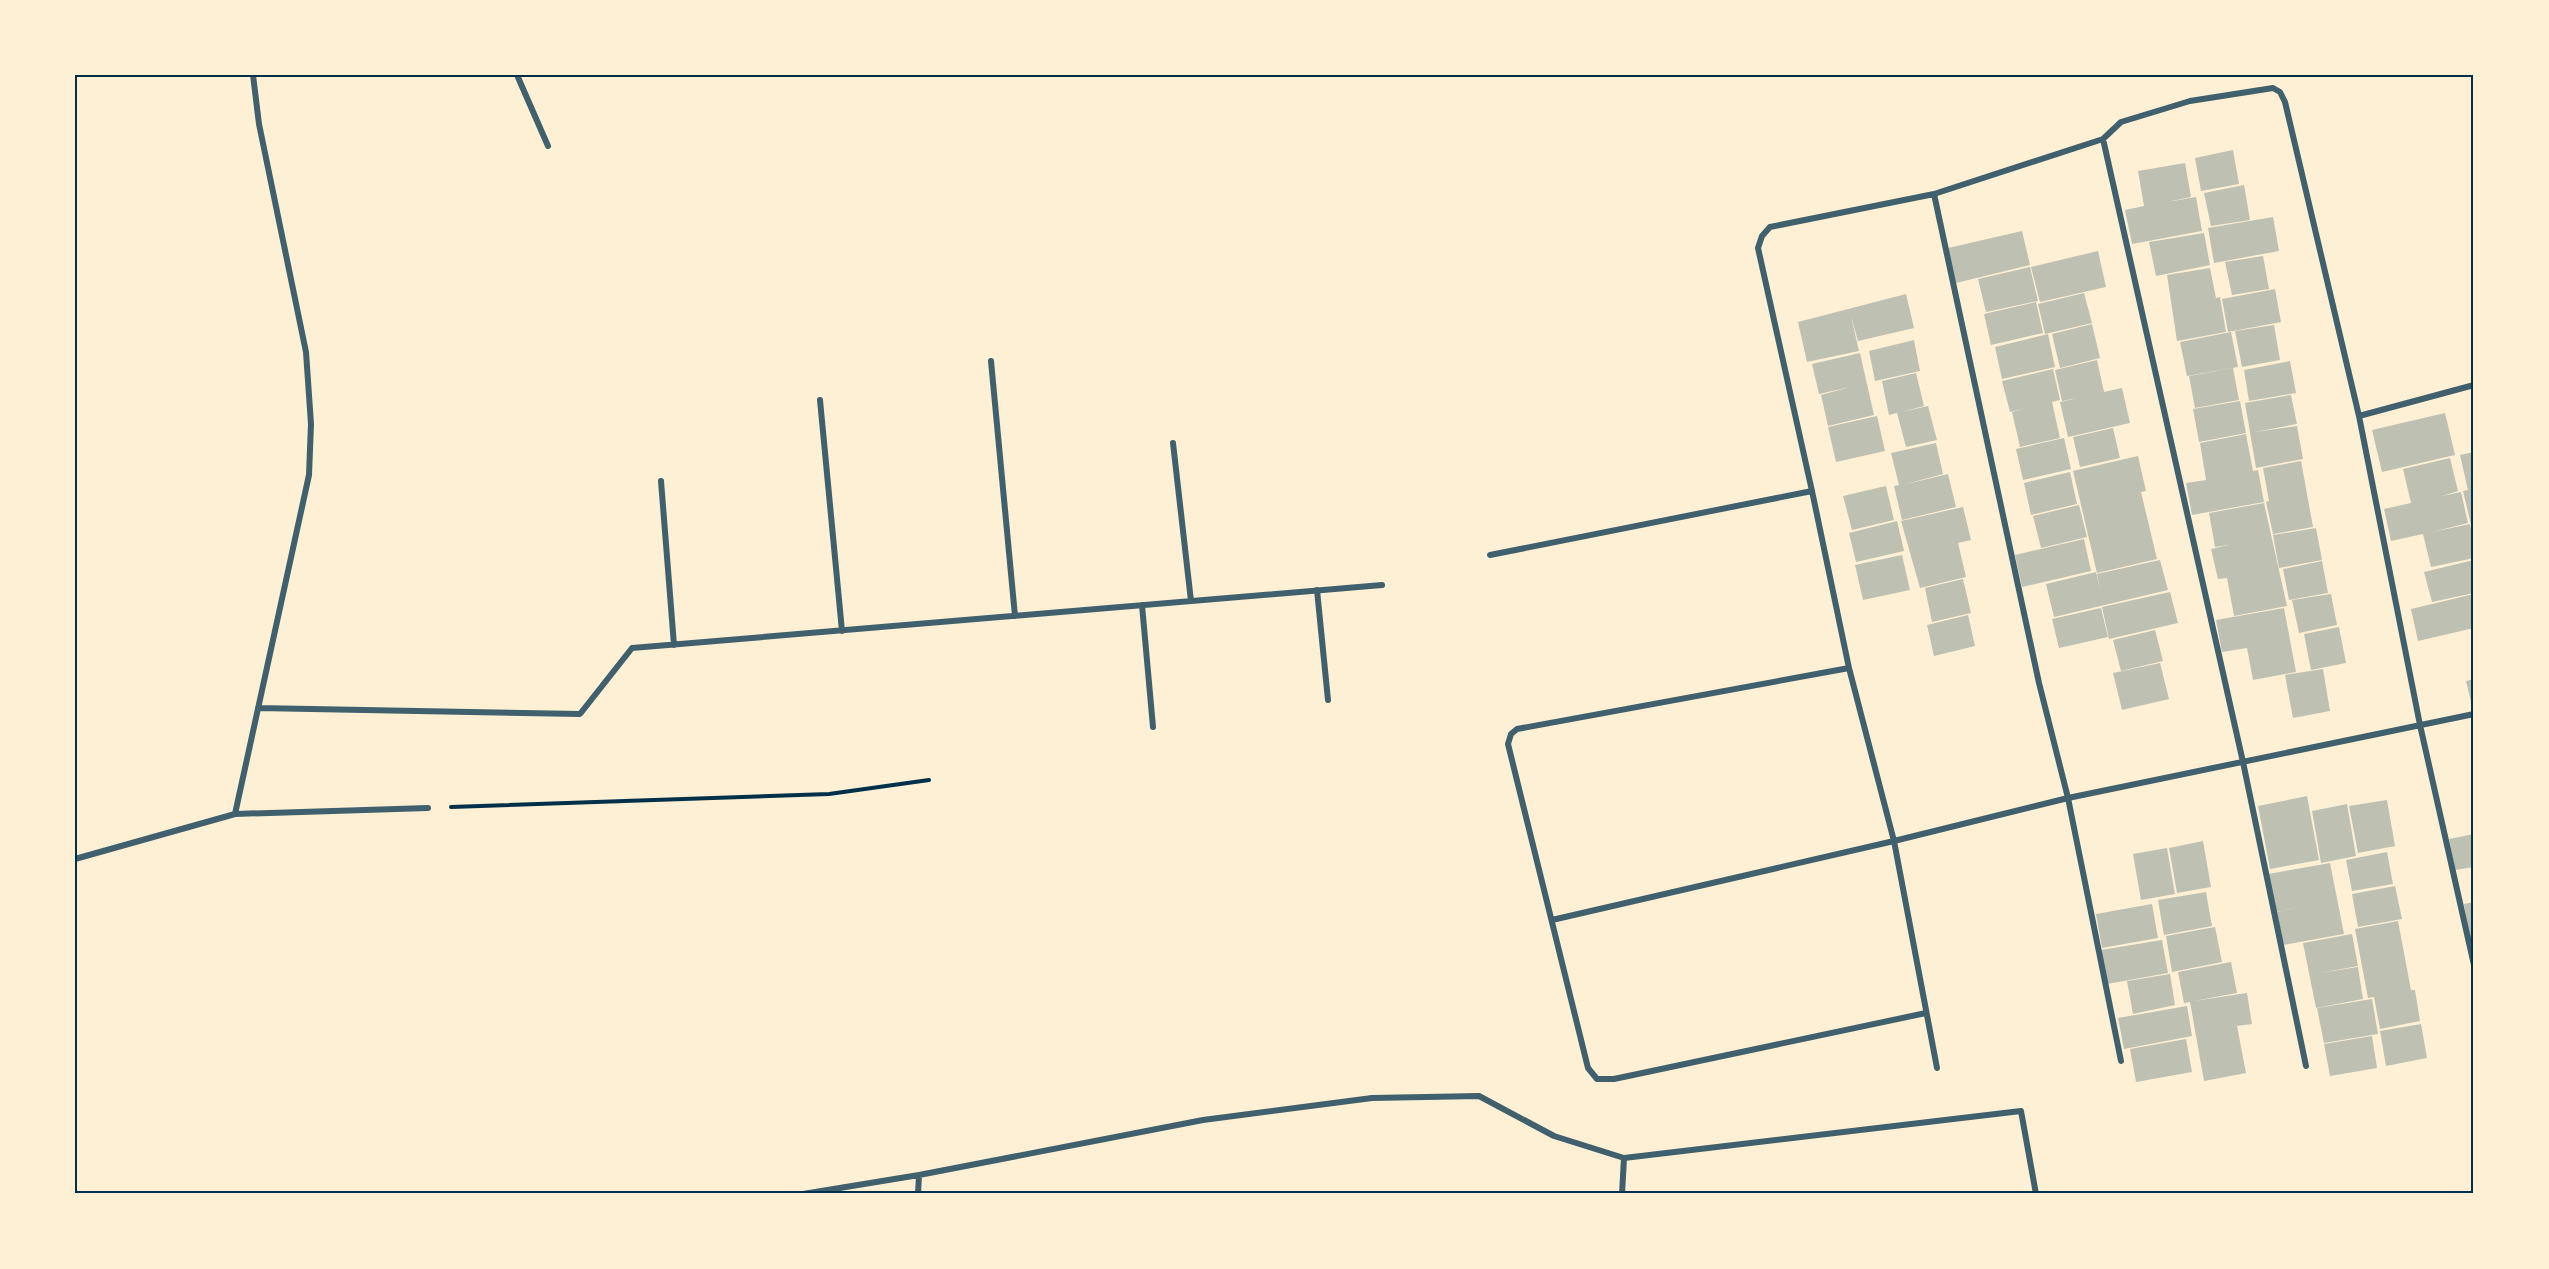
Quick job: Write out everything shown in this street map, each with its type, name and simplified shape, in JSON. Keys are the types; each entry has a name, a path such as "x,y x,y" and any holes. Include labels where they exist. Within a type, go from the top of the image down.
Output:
{"street":[{"path":"235,814 309,475 311,424 306,352 259,124 253,75"},
{"path":"517,75 548,146"},
{"path":"1938,1068 1894,841 1849,668 1758,248 1762,236 1770,228 1934,194 2103,139 2121,122 2190,101 2266,88 2280,92 2285,102 2359,416 2420,725 2474,964"},
{"path":"2103,139 2243,762 2306,1066"},
{"path":"1934,194 2039,683 2068,798 2121,1061"},
{"path":"991,361 1015,616"},
{"path":"2359,416 2474,385"},
{"path":"820,400 842,631"},
{"path":"1173,443 1191,601"},
{"path":"661,482 674,645"},
{"path":"1490,555 1812,491"},
{"path":"258,708 580,714 632,648 1382,585"},
{"path":"1317,590 1328,700"},
{"path":"1142,605 1153,727"},
{"path":"1849,668 1517,729 1511,734 1508,744 1588,1068 1597,1078 1614,1079 1926,1013"},
{"path":"1552,920 1894,841 2068,798 2474,714"},
{"path":"75,859 235,814 428,808"},
{"path":"803,1194 920,1175 1203,1120 1372,1098 1479,1096 1554,1136 1624,1158 2020,1111 2036,1194"},
{"path":"1622,1194 1624,1158"},
{"path":"918,1194 920,1175"}],"path":[{"path":"428,808 829,794 929,780"}],"building":[{"path":"2233,150 2239,184 2201,191 2195,158"},
{"path":"2185,163 2191,197 2167,202 2196,197 2202,231 2132,244 2125,210 2144,206 2138,171"},
{"path":"2244,185 2250,220 2211,226 2204,193"},
{"path":"2273,217 2279,251 2214,263 2208,228"},
{"path":"2022,231 2030,265 1956,283 1948,248"},
{"path":"2204,233 2210,265 2156,276 2149,242"},
{"path":"2098,251 2106,287 2040,302 2031,267"},
{"path":"2263,256 2269,289 2232,295 2225,262"},
{"path":"2030,267 2038,301 1986,312 1978,279"},
{"path":"2210,268 2216,298 2220,297 2226,332 2177,341 2167,275"},
{"path":"2275,289 2281,322 2228,332 2222,299"},
{"path":"2084,293 2092,323 2045,334 2038,304"},
{"path":"1906,294 1914,328 1858,341 1851,316 1859,351 1807,362 1798,322"},
{"path":"2036,302 2043,333 1991,345 1984,314"},
{"path":"2092,324 2100,358 2060,368 2052,334"},
{"path":"2274,325 2280,360 2242,367 2235,331"},
{"path":"2231,332 2238,367 2187,376 2180,342"},
{"path":"2048,334 2055,367 2002,379 1995,347"},
{"path":"1914,340 1920,371 1875,381 1869,351"},
{"path":"1860,353 1874,415 1828,426 1821,395 1850,387 1819,394 1812,364"},
{"path":"2097,360 2104,392 2122,388 2130,423 2068,437 2060,402 2078,398 2062,401 2055,370"},
{"path":"2290,361 2296,393 2249,401 2244,370"},
{"path":"2233,368 2239,400 2195,408 2189,376"},
{"path":"2053,369 2060,400 2052,402 2060,438 2020,447 2012,412 2027,408 2010,412 2002,381"},
{"path":"1916,373 1924,406 1902,412 1928,406 1937,440 1906,447 1897,413 1889,415 1882,381"},
{"path":"2291,395 2297,424 2255,432 2297,426 2303,459 2256,468 2245,403"},
{"path":"2240,401 2246,433 2199,442 2193,409"},
{"path":"2445,413 2455,455 2382,472 2372,430"},
{"path":"1877,416 1885,451 1836,462 1828,427"},
{"path":"2113,428 2120,458 2080,467 2073,437"},
{"path":"2246,434 2253,471 2258,470 2264,502 2192,515 2186,483 2206,480 2200,443"},
{"path":"2064,438 2071,469 2023,480 2016,449"},
{"path":"1936,443 1943,474 1902,485 1948,474 1956,507 1902,520 1894,486 1899,485 1891,453"},
{"path":"2474,452 2474,524 2471,525 2463,491 2468,490 2460,455"},
{"path":"2138,456 2146,491 2141,492 2157,559 2097,573 2073,471"},
{"path":"2450,458 2458,491 2442,496 2461,492 2468,523 2432,532 2470,524 2474,558 2431,567 2423,534 2391,541 2384,509 2411,503 2403,469"},
{"path":"2301,461 2313,527 2273,534 2266,502 2269,501 2263,468"},
{"path":"2070,472 2077,504 2031,515 2024,483"},
{"path":"1886,486 1894,520 1852,530 1843,496"},
{"path":"2264,503 2287,606 2234,616 2227,578 2218,579 2211,549 2229,545 2215,547 2209,513"},
{"path":"2079,505 2087,537 2041,548 2033,516"},
{"path":"1963,507 1971,540 1958,543 1966,577 1920,588 1901,521"},
{"path":"1897,521 1904,551 1856,562 1849,533"},
{"path":"2316,528 2322,560 2279,568 2273,535"},
{"path":"2084,539 2091,571 2022,587 2015,555"},
{"path":"1902,555 1910,590 1863,600 1855,565"},
{"path":"2160,560 2168,590 2054,617 2046,584 2096,572 2100,590 2097,574"},
{"path":"2474,560 2474,593 2432,602 2424,572"},
{"path":"2322,561 2328,593 2289,600 2283,569"},
{"path":"1963,579 1971,613 1932,622 1925,588"},
{"path":"2170,592 2178,623 2109,639 2102,607"},
{"path":"2331,594 2337,625 2299,633 2292,600"},
{"path":"2474,594 2474,628 2418,641 2411,609"},
{"path":"2101,608 2108,637 2059,648 2052,619"},
{"path":"2284,608 2296,672 2253,680 2247,648 2222,652 2216,620"},
{"path":"1968,615 1975,646 1934,656 1927,625"},
{"path":"2339,627 2346,663 2311,670 2304,634"},
{"path":"2155,630 2163,661 2121,671 2113,640"},
{"path":"2160,663 2169,699 2122,710 2113,673"},
{"path":"2323,669 2330,711 2293,718 2285,675"},
{"path":"2474,679 2474,706 2472,706 2466,681"},
{"path":"2307,796 2319,860 2270,869 2258,806"},
{"path":"2387,800 2395,846 2358,853 2349,806"},
{"path":"2347,804 2356,856 2321,863 2312,811"},
{"path":"2474,834 2474,867 2455,870 2449,839"},
{"path":"2203,841 2211,887 2177,893 2169,848"},
{"path":"2167,848 2175,894 2141,900 2133,854"},
{"path":"2387,852 2393,884 2352,891 2346,860"},
{"path":"2330,863 2344,934 2283,945 2277,912 2299,907 2276,912 2268,874"},
{"path":"2395,886 2402,919 2358,927 2352,894"},
{"path":"2206,892 2212,926 2164,935 2158,900"},
{"path":"2474,902 2474,938 2470,939 2464,904"},
{"path":"2152,904 2158,938 2102,948 2096,914"},
{"path":"2398,921 2411,990 2415,990 2420,1021 2380,1029 2374,997 2368,998 2355,929"},
{"path":"2215,927 2222,962 2172,972 2166,936"},
{"path":"2352,934 2358,966 2320,973 2358,967 2363,999 2316,1008 2303,943"},
{"path":"2162,940 2168,973 2107,984 2101,950"},
{"path":"2231,962 2237,993 2194,1001 2247,993 2252,1024 2237,1026 2246,1073 2204,1081 2190,1002 2184,1003 2178,972"},
{"path":"2170,974 2175,1005 2133,1014 2127,981"},
{"path":"2372,999 2378,1034 2324,1043 2317,1008"},
{"path":"2187,1006 2192,1036 2124,1049 2118,1018"},
{"path":"2421,1024 2427,1058 2386,1066 2380,1031"},
{"path":"2372,1036 2377,1068 2330,1076 2324,1044"},
{"path":"2186,1039 2192,1072 2136,1082 2130,1049"}]}
